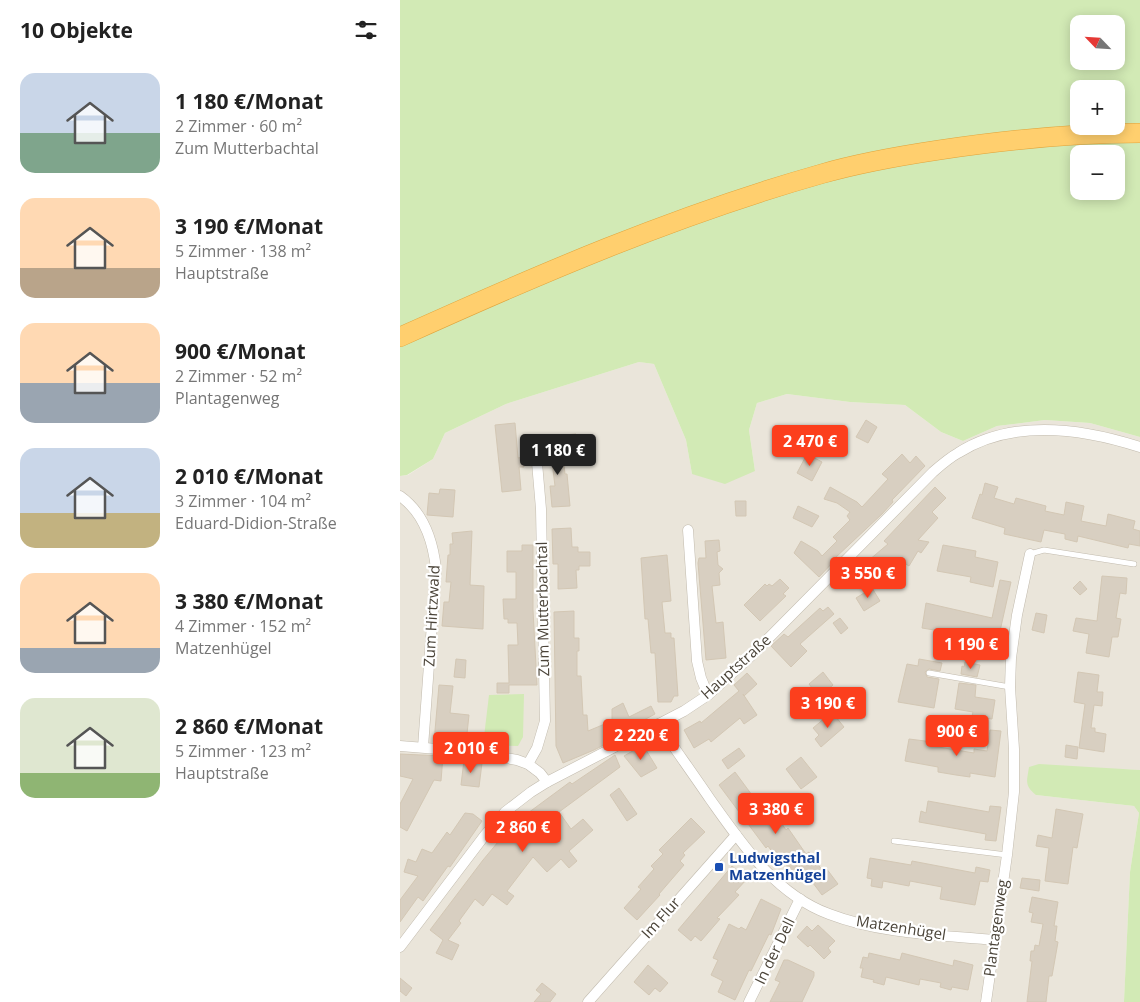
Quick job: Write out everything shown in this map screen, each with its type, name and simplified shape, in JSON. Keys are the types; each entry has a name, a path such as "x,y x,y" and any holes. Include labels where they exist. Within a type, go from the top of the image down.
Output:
{"highway":[{"path":"400,336 510,287 625,242 736,201 822,174 902,156 1008,140 1094,133 1140,133"}],"street":[{"name":"Hauptstraße","path":"400,947 485,835 505,812 547,782 684,710 708,695 751,656 933,472 956,454 1006,432 1059,430 1116,440 1140,447"},
{"name":"Zum Mutterbachtal","path":"528,764 537,748 545,721 541,509 536,451"},
{"name":"Zum Hirtzwald","path":"400,496 408,502 425,526 434,548 436,569 423,747"},
{"path":"688,530 696,661 708,695"},
{"name":"Plantagenweg","path":"986,1002 1007,855 1014,774 1010,687 1011,658 1017,615 1030,554"},
{"name":"Matzenhügel","path":"658,724 736,836 766,871 800,899 828,914 854,922 922,933 994,940"},
{"path":"400,746 475,752 517,760 528,764 540,773 547,782"},
{"name":"Im Flur","path":"588,1002 736,836"},
{"name":"In der Dell","path":"749,1002 800,899"}],"lane":[{"name":"Plantagenweg","path":"1030,554 1044,550 1134,564"},
{"path":"929,673 1010,687"},
{"path":"894,841 1007,855"}],"shaded area":[{"path":"639,362 654,364 686,440 692,474 755,471 749,430 757,403 787,394 850,402 905,405 941,432 963,441 997,426 1045,420 1090,423 1140,437 1140,770 1111,769 1036,795 1134,806 1139,813 1130,872 1124,1002 400,1002 400,476 408,475 433,459 445,433 506,404"}],"green space":[{"path":"400,0 1140,0 1140,437 1090,423 1045,420 997,426 963,441 941,432 905,405 850,402 787,394 757,403 749,430 755,471 725,484 692,474 686,440 654,364 639,362 506,404 445,433 433,459 407,475 400,476"},
{"path":"524,694 523,737 518,746 483,745 489,695"},
{"path":"1039,764 1140,770 1140,1002 1124,1002 1130,872 1139,813 1134,806 1036,795 1028,785 1027,779 1029,767"}],"building":[{"path":"866,420 877,427 868,443 856,437"},
{"path":"515,423 518,458 523,457 524,467 519,467 521,490 502,492 495,425"},
{"path":"576,434 578,450 565,452 564,435"},
{"path":"564,445 566,455 563,455 570,506 552,507 550,486 555,486 552,462 546,463 544,447"},
{"path":"807,454 822,462 812,481 797,473"},
{"path":"902,454 910,463 916,456 925,466 892,500 893,502 882,514 835,558 819,577 794,553 801,541 818,551 822,556 837,541 833,537 850,520 847,516 850,512 837,503 824,499 830,487 857,502 862,507 888,479 882,474"},
{"path":"985,483 998,487 994,498 1014,504 1016,498 1046,506 1045,511 1064,515 1066,502 1084,506 1081,521 1106,526 1108,514 1135,521 1133,529 1140,531 1140,546 1129,544 1128,548 1078,536 1077,542 1065,539 1065,534 1044,530 1041,542 1004,534 1005,528 972,518"},
{"path":"935,487 946,498 932,512 938,518 918,540 929,542 921,553 918,551 909,566 898,559 868,584 861,574 865,571 862,566 888,544 884,541"},
{"path":"440,489 455,490 453,517 427,515 429,493 439,494"},
{"path":"735,501 746,501 746,516 736,516"},
{"path":"798,506 819,516 812,527 793,518"},
{"path":"571,528 572,547 578,547 578,552 590,552 590,566 579,566 579,570 576,570 577,588 558,589 558,564 553,564 552,529"},
{"path":"472,531 470,585 484,586 483,629 442,626 444,602 449,602 451,582 446,582 450,544 453,544 452,533"},
{"path":"719,540 720,551 717,552 718,565 723,569 719,573 720,585 712,586 716,623 723,622 726,658 706,660 698,563 699,558 706,558 705,541"},
{"path":"522,545 533,545 533,610 537,685 509,685 509,693 497,693 497,683 509,683 508,645 518,645 517,623 508,623 508,619 504,619 503,599 516,599 516,572 507,572 507,551 522,551"},
{"path":"943,545 976,551 975,557 998,562 993,587 970,582 971,577 937,571"},
{"path":"667,555 671,601 662,602 665,633 671,633 671,638 674,638 678,696 674,696 671,702 658,702 655,653 651,653 648,619 645,619 641,558"},
{"path":"1102,576 1127,578 1126,594 1120,593 1116,618 1121,619 1118,637 1112,637 1109,657 1086,653 1089,634 1073,631 1076,618 1097,621"},
{"path":"780,579 789,588 783,594 786,596 760,621 744,605 765,584 772,586"},
{"path":"1000,580 1011,582 998,640 946,630 946,632 922,628 926,603 992,618"},
{"path":"1080,581 1087,589 1080,595 1073,588"},
{"path":"872,588 880,601 864,611 856,598"},
{"path":"828,607 834,614 800,644 807,651 791,667 771,646 784,634 788,637 820,608 823,611"},
{"path":"574,611 574,638 579,638 577,676 581,676 583,715 587,715 588,731 612,721 612,709 623,703 629,717 651,706 655,714 633,726 635,729 563,763 556,746 554,612"},
{"path":"1036,613 1047,615 1044,633 1032,630"},
{"path":"840,618 848,628 841,634 833,623"},
{"path":"456,659 466,660 465,678 454,677"},
{"path":"919,659 942,663 940,671 929,669 925,672 927,677 939,679 934,708 898,702 907,664 918,666"},
{"path":"965,662 980,665 977,677 961,674 962,666 964,667"},
{"path":"823,672 833,685 819,697 809,684"},
{"path":"1078,672 1099,675 1097,692 1103,692 1102,706 1094,705 1091,728 1095,728 1095,732 1106,734 1104,752 1079,748 1085,704 1074,702"},
{"path":"747,673 757,684 744,696 757,715 744,724 740,718 711,742 709,739 694,748 684,730 700,721 701,723 739,691 734,685"},
{"path":"959,683 976,685 975,697 995,700 992,719 972,716 973,712 955,709"},
{"path":"439,685 453,686 450,713 469,715 466,743 434,742"},
{"path":"832,712 844,727 821,747 815,739 819,735 813,728"},
{"path":"990,730 1001,731 995,777 970,773 970,777 938,772 938,767 905,761 909,739 933,742 932,746 974,753 974,749 987,751"},
{"path":"643,745 657,768 641,777 624,756"},
{"path":"1066,745 1078,747 1077,759 1065,757"},
{"path":"739,748 745,756 728,769 722,760"},
{"path":"400,754 443,756 441,781 434,780 407,831 400,827 400,804 413,779 400,776"},
{"path":"615,755 620,767 559,812 571,829 583,819 593,830 569,851 577,861 569,868 561,859 547,872 533,857 507,891 514,896 507,905 492,894 483,906 475,899 459,921 461,923 448,940 459,945 452,960 436,953 443,940 430,930 513,824 570,782 572,784"},
{"path":"801,757 817,777 801,789 786,769"},
{"path":"464,760 482,763 479,787 461,785"},
{"path":"735,772 760,806 764,804 777,823 780,821 786,830 788,828 806,854 809,852 822,870 826,868 838,884 822,895 810,879 807,881 799,872 794,876 776,851 773,853 768,846 766,848 719,785"},
{"path":"619,788 637,814 627,821 610,795"},
{"path":"928,801 989,812 990,806 1001,807 996,841 985,840 986,834 919,822 921,811 926,813"},
{"path":"1056,809 1083,814 1077,848 1073,847 1068,884 1045,881 1049,848 1036,846 1038,835 1052,838"},
{"path":"465,813 473,814 482,821 450,867 448,866 423,901 418,897 400,922 400,900 418,876 404,872 408,859 416,862 422,849 432,853 447,832 450,835"},
{"path":"691,818 705,832 683,853 685,855 680,861 684,865 637,920 624,908 641,889 638,887 654,869 651,866 663,854 659,850"},
{"path":"870,858 911,865 912,861 975,873 976,867 990,870 988,882 980,881 975,905 940,899 942,887 910,881 909,886 883,881 882,888 871,886 872,879 867,878"},
{"path":"732,866 747,879 735,892 739,895 717,918 720,919 701,941 695,936 691,941 678,930"},
{"path":"1022,878 1040,880 1039,891 1020,888"},
{"path":"1032,897 1058,902 1054,926 1057,926 1055,941 1058,942 1052,976 1049,976 1046,1002 1027,1002 1032,961 1030,961 1031,951 1034,951 1035,945 1039,946 1043,924 1031,922 1033,913 1029,912"},
{"path":"761,899 781,909 771,935 769,934 751,971 749,970 735,1000 718,992 723,981 711,975 718,960 713,958 729,924 746,930"},
{"path":"818,925 835,941 828,948 831,952 824,959 810,945 808,947 797,937 807,926 812,931"},
{"path":"869,953 900,960 902,953 953,966 954,960 973,965 968,990 952,987 951,990 940,987 941,983 920,979 919,985 886,977 884,985 873,982 874,980 861,977 863,968 860,968 863,957 868,958"},
{"path":"784,960 814,972 802,1002 770,1002 780,982 775,980"},
{"path":"648,965 668,983 660,992 655,988 649,995 634,982"},
{"path":"400,978 412,988 406,996 400,991"},
{"path":"542,983 556,994 550,1002 534,1002 541,994 536,990"}],"place":[{"name":"Ludwigsthal Matzenhügel","path":"719,867"}]}
